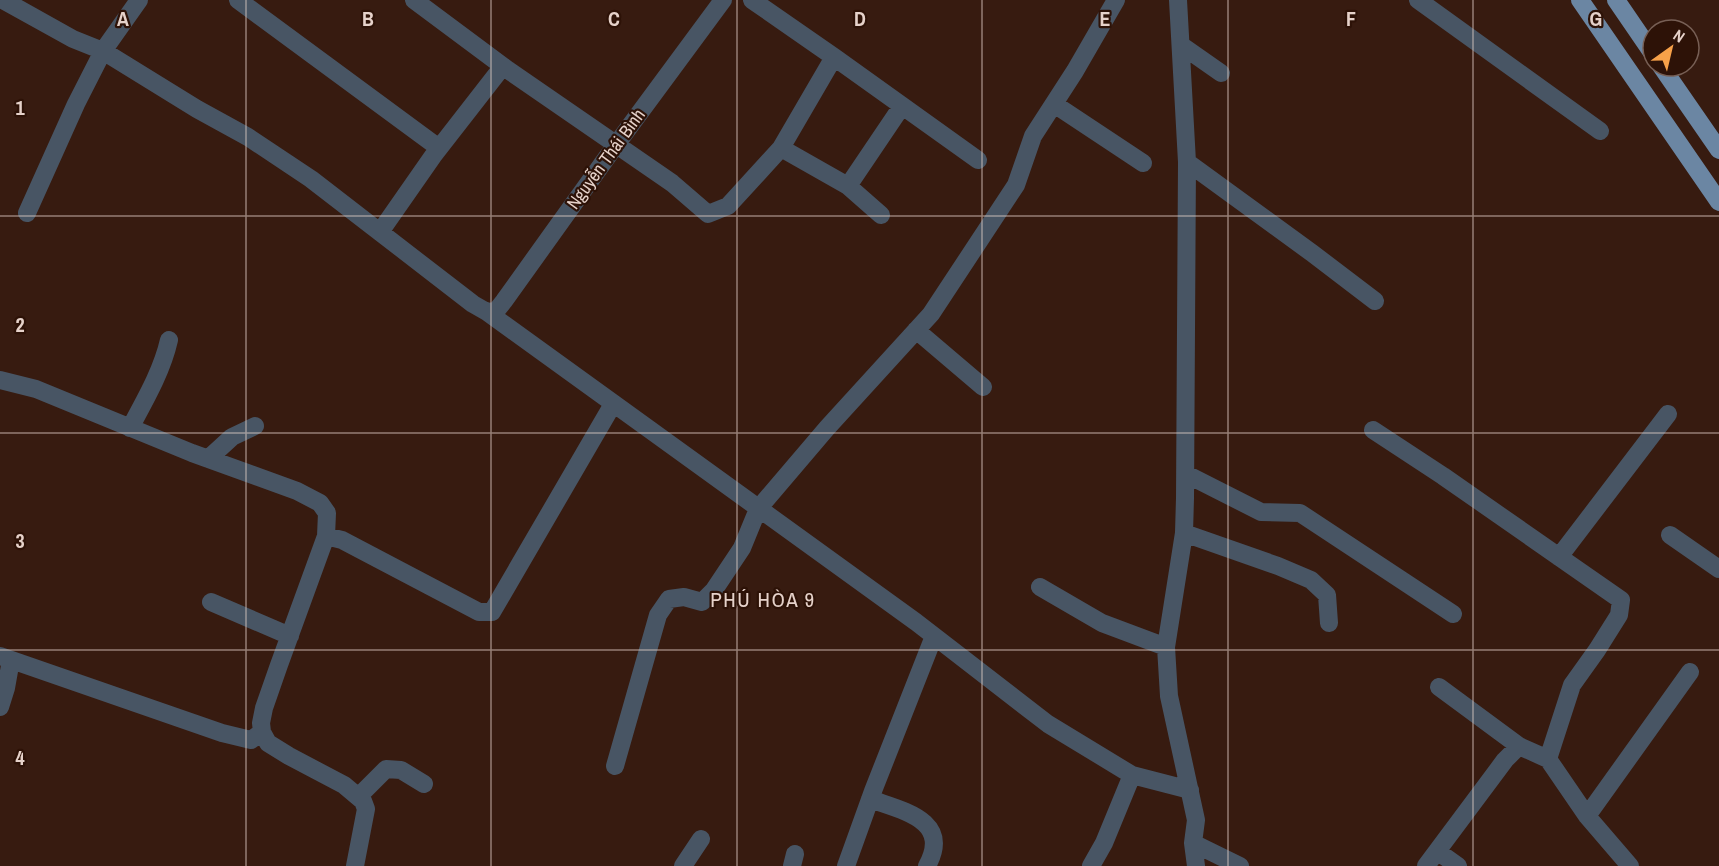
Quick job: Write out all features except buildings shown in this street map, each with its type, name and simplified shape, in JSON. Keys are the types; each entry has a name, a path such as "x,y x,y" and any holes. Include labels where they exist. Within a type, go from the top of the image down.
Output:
{"main road":[{"path":"1580,0 1719,202"},
{"path":"1616,0 1641,36"},
{"path":"1669,78 1719,150"}],"street":[{"path":"3,0 73,39 103,51 248,137 311,179 472,304 487,312 934,636 1048,724 1132,775 1190,790"},
{"path":"27,213 76,104 103,51 139,0"},
{"path":"238,0 439,148"},
{"path":"414,0 503,66 672,183 708,214 728,206 781,148 834,57"},
{"name":"Nguyễn Thái Bình","path":"487,312 495,311 504,302 723,0"},
{"path":"752,0 978,160"},
{"path":"615,766 658,615 669,599 684,597 702,602 714,590 742,548 758,509 827,428 931,314 1016,185 1033,136 1075,71 1116,0"},
{"path":"1178,0 1187,162 1184,533 1166,647 1169,696 1196,820 1193,843 1196,866"},
{"path":"1418,0 1600,131"},
{"path":"1181,45 1221,73"},
{"path":"380,232 439,148 503,66"},
{"path":"1054,104 1143,163"},
{"path":"848,186 902,106"},
{"path":"781,148 848,186 881,215"},
{"path":"1187,162 1375,302"},
{"path":"916,330 982,387"},
{"path":"130,428 152,386 169,340"},
{"path":"0,380 36,389 208,459 297,491 320,503 327,513 326,536 264,708 261,723 262,732 268,742 344,785 363,801 366,808 355,866"},
{"path":"326,536 342,540 479,612 492,612 613,404"},
{"path":"1559,557 1668,414"},
{"path":"208,459 232,437 255,426"},
{"path":"1373,430 1621,600 1619,615 1572,685 1548,759"},
{"path":"1185,474 1261,512 1300,513 1454,614"},
{"path":"1184,533 1311,580 1327,595 1329,623"},
{"path":"1670,535 1719,569"},
{"path":"1040,587 1102,623 1166,647"},
{"path":"211,602 290,636"},
{"path":"846,866 934,636"},
{"path":"0,707 6,688 6,658 222,733 251,740 262,732"},
{"path":"1587,816 1690,672"},
{"path":"1439,687 1519,746 1548,759 1587,816 1630,866"},
{"path":"1426,866 1505,760 1519,746"},
{"path":"359,796 386,769 401,770 424,784"},
{"path":"1091,866 1104,843 1132,775"},
{"path":"870,799 908,812 928,825 934,840 927,866"},
{"path":"683,866 701,839"},
{"path":"1193,843 1240,866"},
{"path":"1437,851 1458,866"}],"district":[{"name":"PHÚ HÒA 9","path":"763,600"}]}
